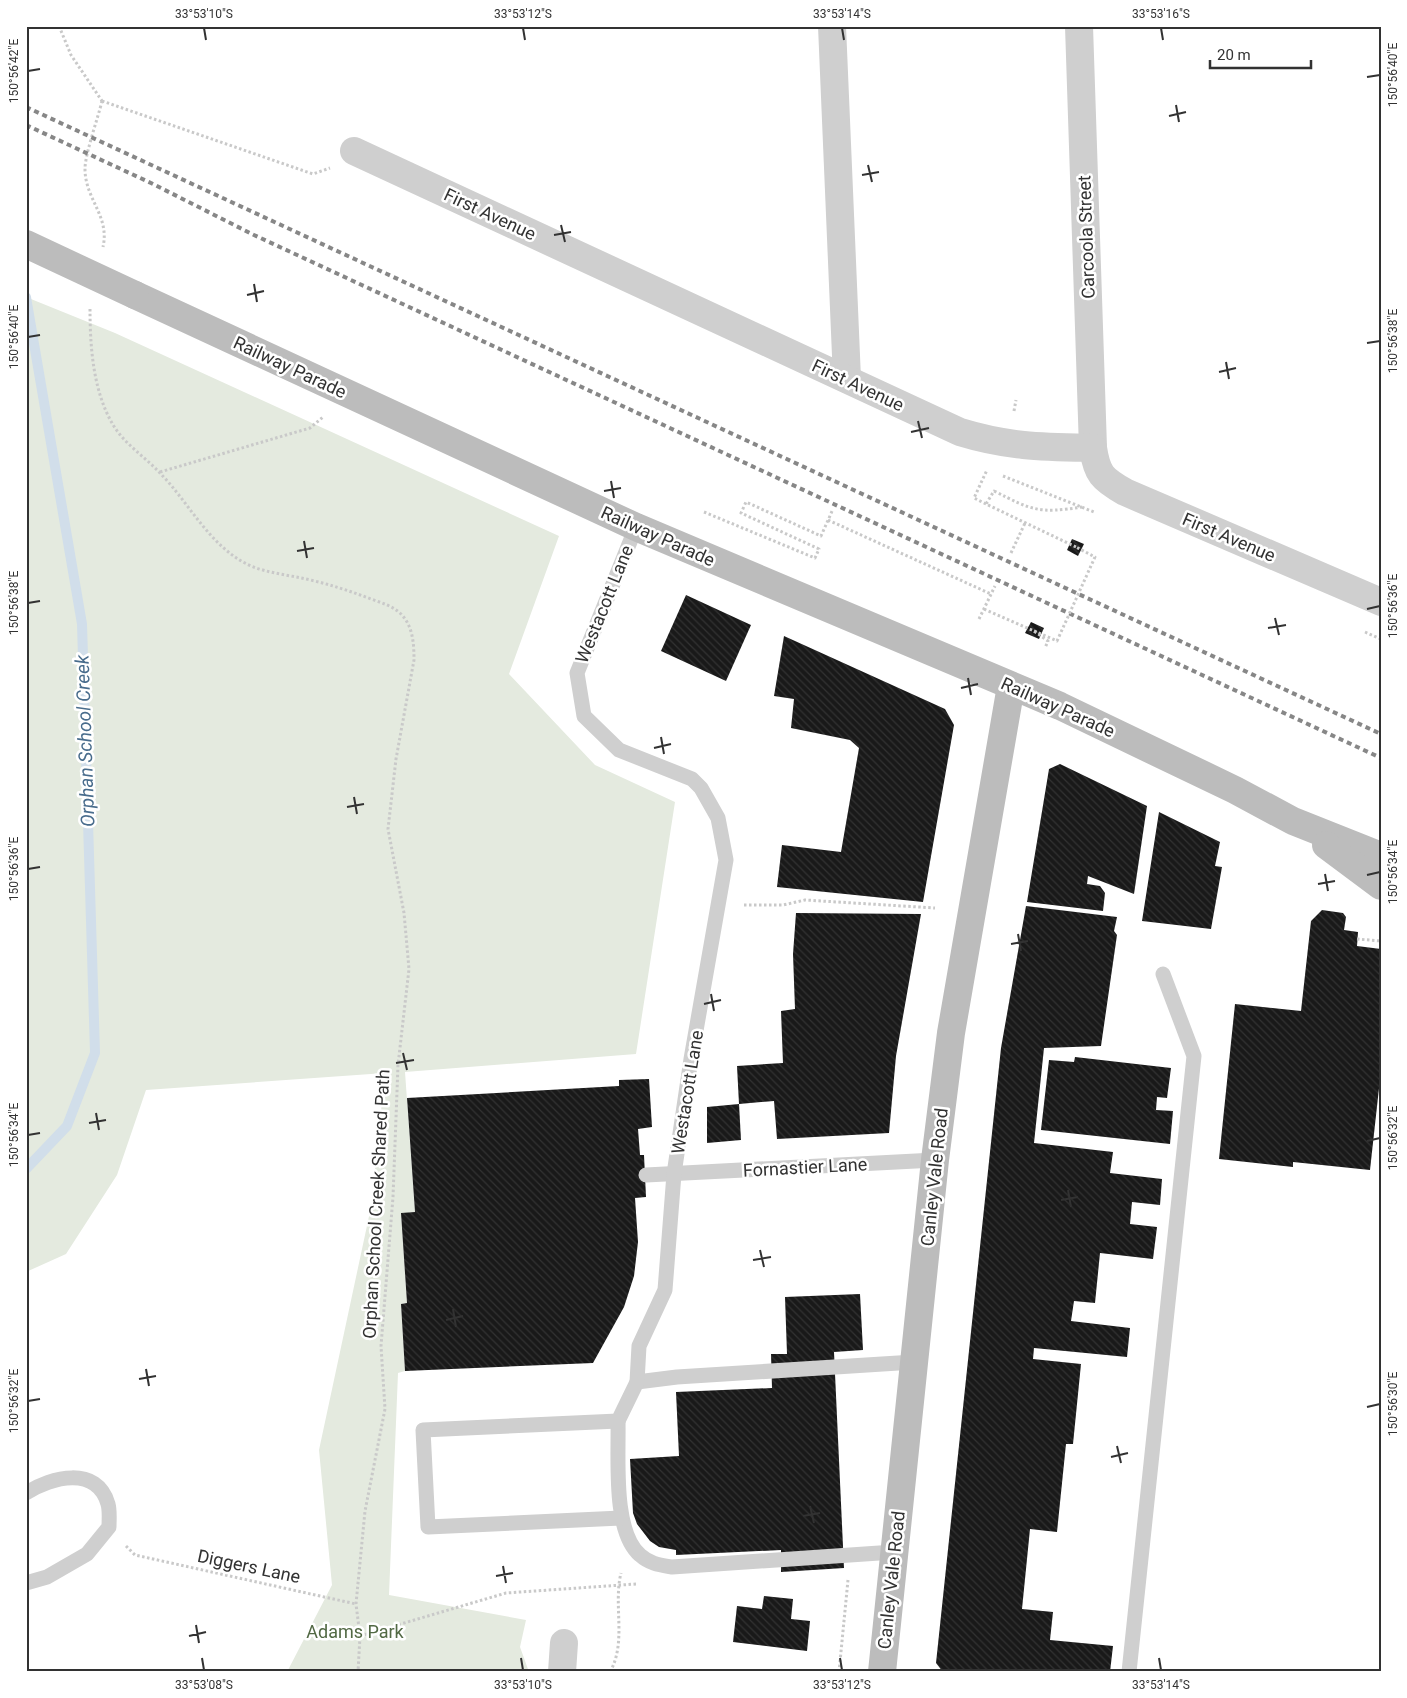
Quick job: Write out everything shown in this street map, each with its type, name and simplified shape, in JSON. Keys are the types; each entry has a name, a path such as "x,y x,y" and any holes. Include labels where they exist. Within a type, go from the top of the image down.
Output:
{"main road":[{"name":"Railway Parade","path":"26,244 636,527 1060,706 1235,790 1293,821 1381,856"},
{"name":"Canley Vale Road","path":"882,1672 935,1160 951,1033 1011,686"},
{"name":"Railway Parade","path":"1293,821 1381,886"},
{"path":"1336,839 1381,861"}],"street":[{"path":"832,26 847,379"},
{"name":"Carcoola Street","path":"1079,26 1093,448"},
{"name":"First Avenue","path":"354,151 847,379 937,423 982,439 1029,447 1093,448 1096,464 1101,476 1125,492 1381,602"},
{"path":"562,1672 564,1642"}],"lane":[{"name":"Westacott Lane","path":"636,527 577,673 584,716 619,750 692,780 701,788 718,818 726,860 691,1059 674,1174 665,1290 639,1346 637,1382"},
{"path":"1129,1672 1194,1056 1163,974"},
{"name":"Fornastier Lane","path":"646,1175 935,1160"},
{"path":"894,1552 672,1567 657,1565 639,1555 631,1544 621,1518 618,1421 637,1382 677,1377 914,1362"},
{"path":"618,1421 423,1430 428,1527 621,1518"},
{"path":"26,1493 48,1481 72,1476 96,1486 108,1503 109,1527 87,1554 47,1576 26,1583"}],"path":[{"path":"59,26 71,55 102,101 313,174 333,167"},
{"name":"Orphan School Creek Shared Path","path":"323,417 310,428 160,472 216,540 234,556 251,566 347,590 393,607 406,622 414,644 414,660 396,758 388,829 404,913 409,969 398,1065 393,1197 381,1346 385,1409 365,1511 356,1604 360,1636 358,1672"},
{"path":"984,609 1057,640 1095,556 974,498 987,470"},
{"path":"986,504 994,491 1031,509 1052,512 1082,507"},
{"path":"704,512 815,558 819,548 741,513 746,502 820,536 833,509"},
{"path":"828,520 991,594"},
{"path":"1011,553 1025,523"},
{"path":"979,619 995,586"},
{"path":"1034,631 1048,641 1045,648"},
{"path":"719,904 783,905 805,900 935,908"},
{"path":"1357,939 1381,940"},
{"name":"Diggers Lane","path":"135,1555 356,1604"},
{"path":"839,1672 849,1574"},
{"path":"360,1636 506,1593 638,1584"},
{"path":"610,1672 615,1663 619,1647 618,1585"}],"green space":[{"name":"Adams Park","path":"26,297 115,333 559,536 509,674 595,765 675,802 636,1054 405,1072 415,1212 401,1214 407,1303 401,1304 405,1371 398,1373 389,1595 526,1620 520,1647 529,1672 287,1672 332,1585 319,1450 371,1207 385,1073 146,1090 117,1175 66,1254 26,1272"}],"building":[{"path":"1072,539 1084,544 1078,556 1067,550"},
{"path":"686,595 751,625 726,681 661,651"},
{"path":"1031,622 1044,628 1039,639 1025,633"},
{"path":"784,636 945,709 954,725 923,902 777,887 782,845 841,852 859,748 850,740 791,728 794,699 774,696"},
{"path":"1060,764 1147,806 1134,894 1088,876 1087,884 1100,886 1105,893 1103,911 1027,902 1049,769"},
{"path":"1159,812 1220,842 1215,866 1222,867 1211,929 1142,921"},
{"path":"1026,906 1117,917 1114,931 1117,935 1101,1046 1044,1048 1034,1143 1113,1152 1110,1173 1162,1179 1160,1205 1132,1202 1130,1224 1157,1227 1153,1259 1100,1253 1095,1303 1074,1301 1071,1321 1130,1328 1127,1357 1034,1348 1033,1359 1081,1364 1073,1444 1066,1444 1057,1532 1030,1529 1022,1609 1053,1612 1050,1640 1113,1646 1110,1672 943,1672 936,1663 1001,1048"},
{"path":"1322,910 1343,913 1346,917 1344,930 1358,932 1357,946 1381,949 1381,1070 1370,1170 1293,1162 1293,1167 1219,1159 1235,1004 1301,1011 1311,921"},
{"path":"796,913 921,914 896,1056 889,1133 777,1139 774,1101 739,1104 737,1066 783,1063 781,1011 795,1009 793,954"},
{"path":"1075,1057 1171,1068 1167,1098 1157,1097 1156,1110 1173,1111 1170,1144 1041,1130 1049,1060 1074,1062"},
{"path":"649,1079 652,1127 638,1129 640,1155 644,1155 646,1197 635,1198 638,1242 634,1276 624,1307 593,1363 405,1371 401,1304 407,1303 401,1213 415,1212 407,1098 619,1086 619,1080"},
{"path":"739,1104 741,1140 707,1143 707,1107"},
{"path":"860,1294 863,1350 834,1352 844,1568 781,1572 781,1550 676,1555 676,1550 659,1547 650,1541 637,1524 633,1513 630,1459 679,1456 676,1392 772,1388 771,1354 787,1354 785,1297"},
{"path":"764,1596 793,1599 791,1619 810,1621 807,1651 733,1642 737,1606 762,1609"}],"waterway":[{"name":"Orphan School Creek","path":"26,297 82,624 95,1053 67,1126 26,1169"}],"railway":[{"path":"26,107 1381,734"},
{"path":"26,125 151,183 254,235 1381,758"}]}
